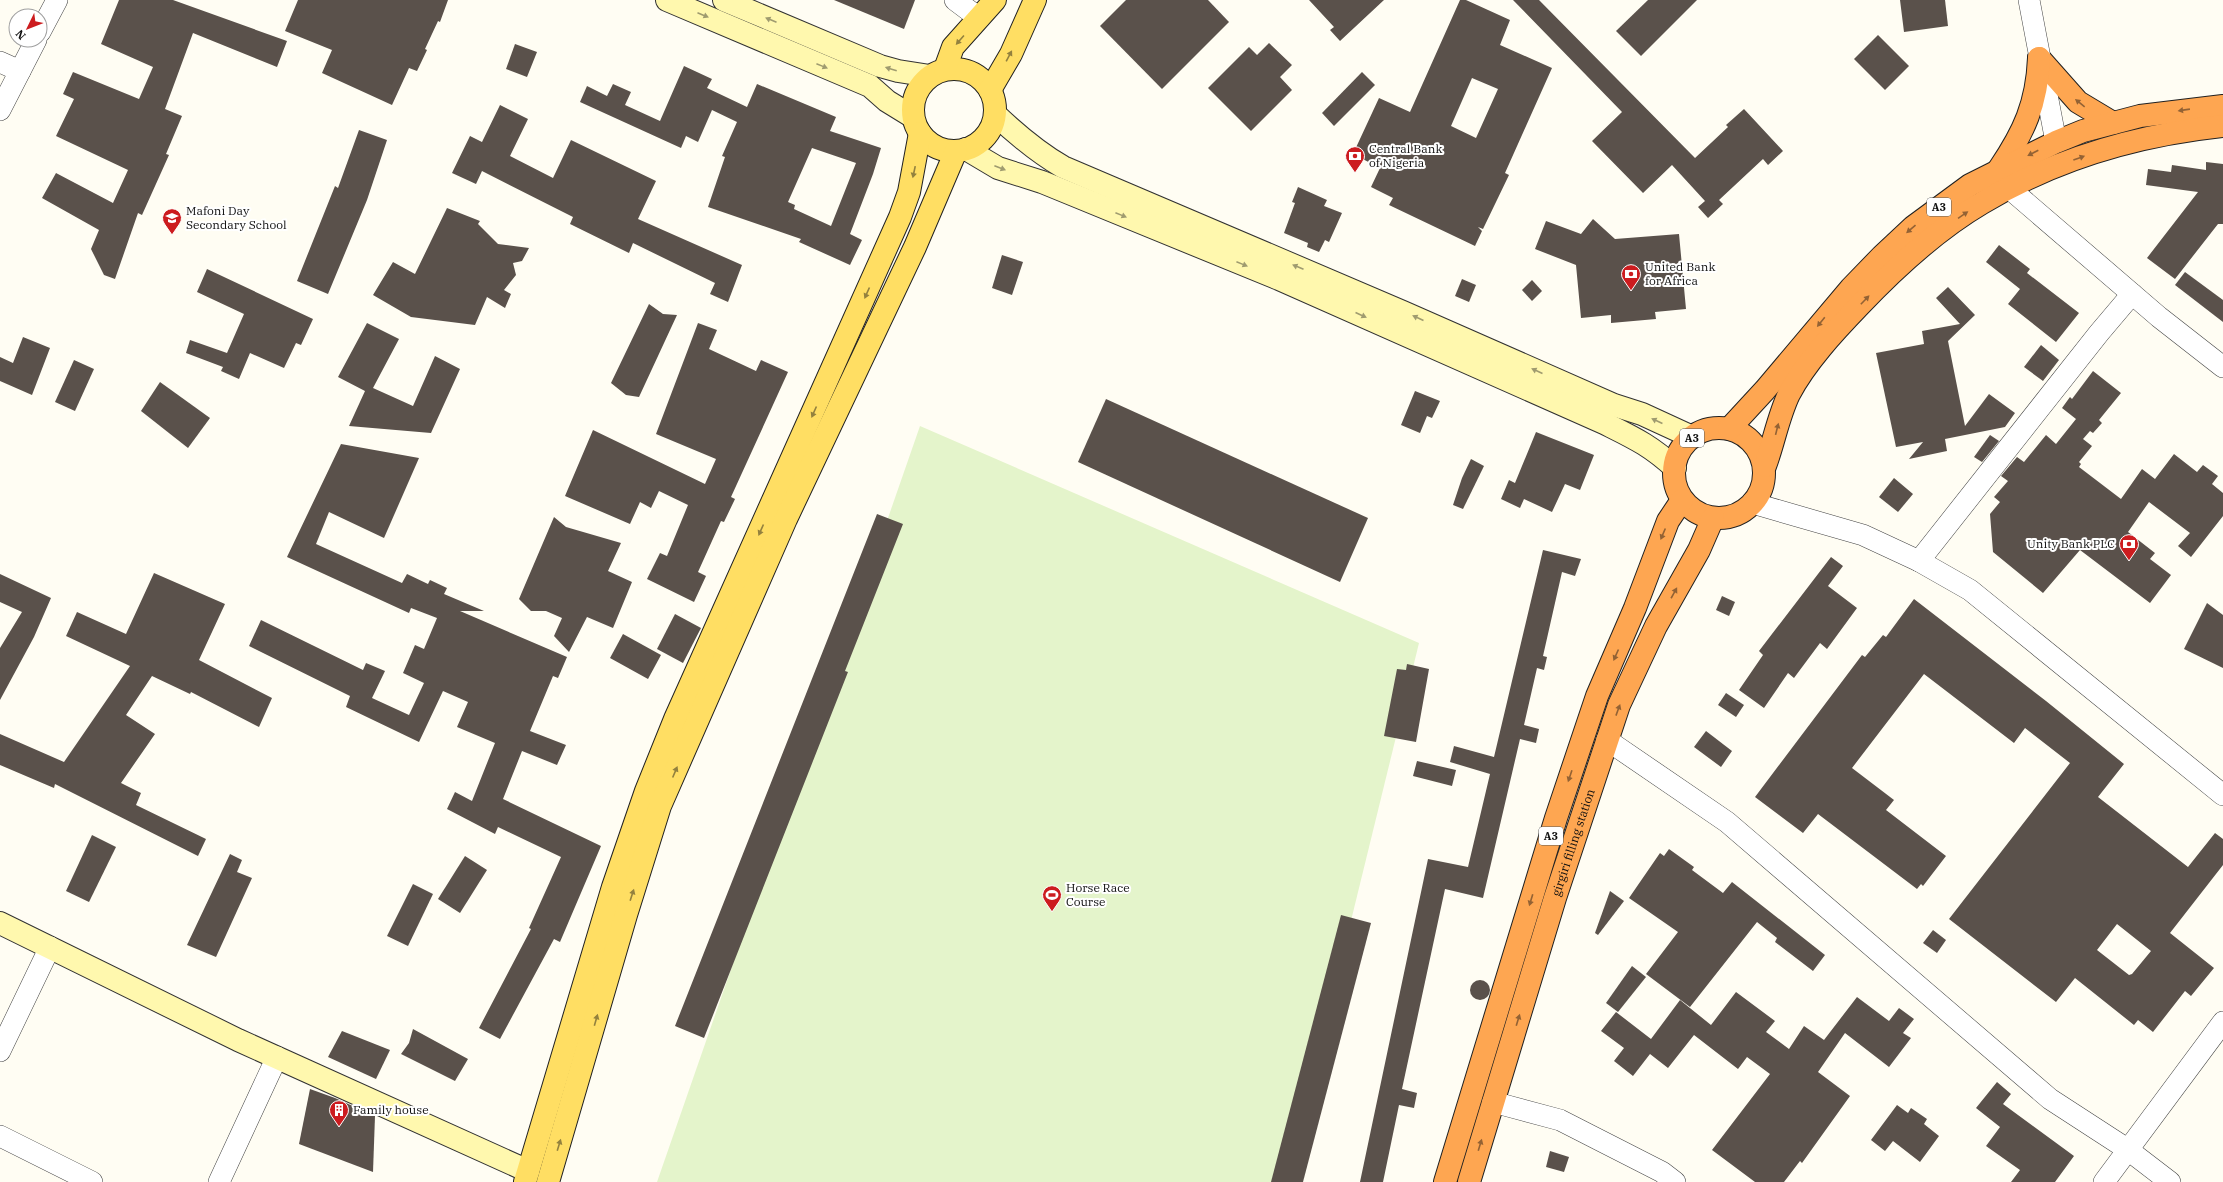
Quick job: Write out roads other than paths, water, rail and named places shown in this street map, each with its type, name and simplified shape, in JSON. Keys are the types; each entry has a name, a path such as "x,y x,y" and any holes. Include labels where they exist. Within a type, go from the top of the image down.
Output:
{"highway":[{"path":"2039,58 2078,102 2113,123"},
{"path":"1997,172 2018,140 2029,117 2038,85 2039,58"},
{"name":"A3","path":"1729,429 1765,390 1846,294 1882,256 1935,210 1970,185 2056,142 2083,131 2140,116 2223,106"},
{"name":"A3","path":"1765,466 1760,453 1752,442 1742,434 1729,429 1714,428 1702,431 1692,438 1680,451 1675,468 1675,486 1682,500 1695,512 1713,518 1731,517 1752,503 1760,492 1764,479 1765,466 1773,444 1780,415 1790,393 1837,329 1875,290 1949,225 1982,202 2010,189 2038,173 2098,151 2181,130 2223,126"},
{"name":"A3","path":"1445,1182 1556,818 1597,696 1635,608 1665,528 1682,500"},
{"name":"girgiri filling station","path":"1469,1182 1555,898 1607,740 1639,661 1674,593 1699,550 1713,518"}],"main road":[{"path":"667,0 870,86 916,125 925,140 940,149 961,150 998,168 1042,182 1279,279 1604,423 1645,443 1675,468"},
{"path":"0,923 231,1037 277,1057 527,1177 613,887 646,791 675,719 839,382 926,223 961,150 980,142 990,129 995,114 994,102 990,90 982,80 971,72 958,69 937,72 898,71 880,66 724,0"},
{"path":"548,1182 626,915 660,806 786,519 839,382 904,204 914,168 916,125 913,101 919,87 937,72 953,47 995,0"},
{"path":"990,90 1011,54 1035,0"},
{"path":"995,114 1022,139 1044,156 1063,167 1614,404 1642,414 1692,438"}],"street":[{"path":"48,17 57,0"},
{"path":"955,0 979,18"},
{"path":"2029,0 2056,142"},
{"path":"0,110 32,48"},
{"path":"0,62 20,71"},
{"path":"2010,189 2132,294 2223,367"},
{"path":"1919,561 2099,333 2132,294"},
{"path":"1752,503 1863,535 1919,561 1970,590 2223,795"},
{"path":"1607,740 1727,822 2050,1099 2127,1149 2170,1182"},
{"path":"0,1051 50,947"},
{"path":"2104,1182 2127,1149 2223,1022"},
{"path":"219,1182 277,1057"},
{"path":"1493,1102 1560,1120 1662,1172 1675,1182"},
{"path":"0,1136 92,1182"}],"place":[{"name":"Central Bank of Nigeria","path":"1355,173"},
{"name":"Mafoni Day Secondary School","path":"172,235"},
{"name":"United Bank for Africa","path":"1631,291"},
{"name":"Unity Bank PLC","path":"2129,561"},
{"name":"Horse Race Course","path":"1052,912"},
{"name":"Family house","path":"339,1127"}]}
